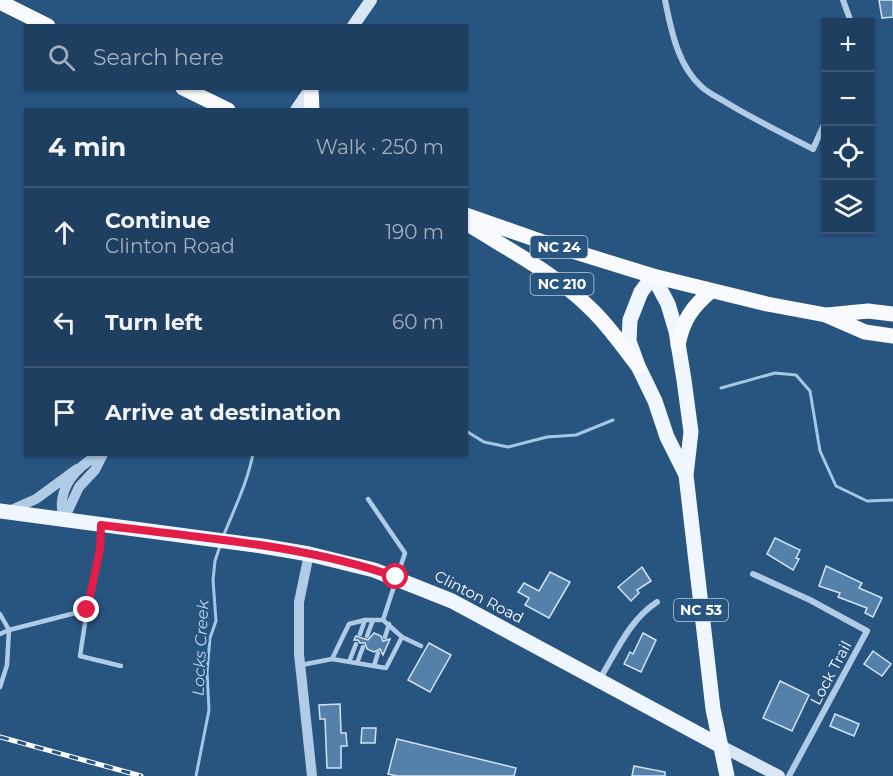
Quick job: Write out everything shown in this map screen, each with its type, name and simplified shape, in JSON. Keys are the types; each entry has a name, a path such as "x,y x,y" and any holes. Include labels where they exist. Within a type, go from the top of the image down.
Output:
{"highway":[{"path":"0,2 44,24"},
{"path":"187,90 224,108"},
{"path":"311,90 312,108"},
{"name":"NC 24","path":"468,216 653,276 711,291 826,315 865,332 893,336"},
{"name":"NC 210","path":"468,224 547,273 575,294 608,327 638,366"},
{"path":"678,345 683,324 689,312 711,291"},
{"name":"NC 24","path":"826,315 868,311 893,314"}],"main road":[{"path":"354,24 371,0"},
{"path":"297,108 310,90"},
{"name":"NC 53","path":"686,475 629,341 628,327 641,292 653,276 668,304 678,345 691,432 686,475 709,680 719,745 727,776"},
{"name":"Clinton Road","path":"4,512 262,546 309,554 396,577 452,601 778,776"}],"street":[{"path":"665,0 679,54 703,88 813,150 823,126"},
{"path":"843,0 850,18"},
{"path":"4,512 36,499 86,461 97,456"},
{"path":"63,520 79,487 95,470 101,456"},
{"path":"63,520 62,501 77,469"},
{"path":"309,554 299,602 300,666 312,776"},
{"name":"Lock Trail","path":"753,574 810,600 867,631 789,776"},
{"path":"599,680 633,623 657,602"}],"lane":[{"path":"368,499 405,553 383,620"},
{"path":"101,525 100,549 80,656 121,666"},
{"path":"0,634 87,610"},
{"path":"0,614 9,630 7,665 0,687"},
{"path":"332,659 349,624 365,620 383,620 402,637 421,646"},
{"path":"360,634 365,620"},
{"path":"367,636 373,620"},
{"path":"385,637 389,624"},
{"path":"300,666 332,659 386,668 402,637"},
{"path":"349,662 356,644"},
{"path":"357,663 363,647"},
{"path":"374,666 378,654"}],"building":[{"path":"879,0 893,0 893,17 882,18"},
{"path":"775,538 800,550 796,558 799,559 793,570 767,554"},
{"path":"826,566 862,583 859,588 882,598 873,617 865,613 867,608 838,597 840,593 819,586"},
{"path":"642,567 651,581 637,590 639,593 631,601 618,587"},
{"path":"550,572 570,582 549,618 525,605 529,598 518,592 524,583 539,591"},
{"path":"374,633 381,636 383,641 390,639 383,655 380,649 374,652 367,649 365,643 354,640 356,636 368,640"},
{"path":"643,633 656,640 641,672 624,664 630,652 633,654"},
{"path":"429,643 451,655 430,692 408,680"},
{"path":"873,651 891,664 882,676 864,664"},
{"path":"780,681 809,695 792,731 763,718"},
{"path":"340,704 341,733 346,733 347,746 341,746 341,768 327,768 325,719 320,719 319,705"},
{"path":"835,714 859,724 854,736 830,726"},
{"path":"362,728 376,728 375,743 361,743"},
{"path":"397,739 516,768 514,776 397,776 388,774"},
{"path":"634,766 665,772 665,776 632,776"}],"waterway":[{"name":"Locks Creek","path":"721,388 775,373 796,375 810,391 820,451 836,486 867,501 893,500"},
{"name":"Locks Creek","path":"468,432 484,442 508,447 547,437 576,435 613,420"},
{"name":"Locks Creek","path":"223,537 244,486 252,456"},
{"name":"Locks Creek","path":"196,776 209,710 207,672 210,638 216,621 213,580 215,561 220,546"}],"railway":[{"path":"0,737 141,776"}],"route":[{"path":"87,610 100,549 101,525 309,554 347,562 396,577"}]}
